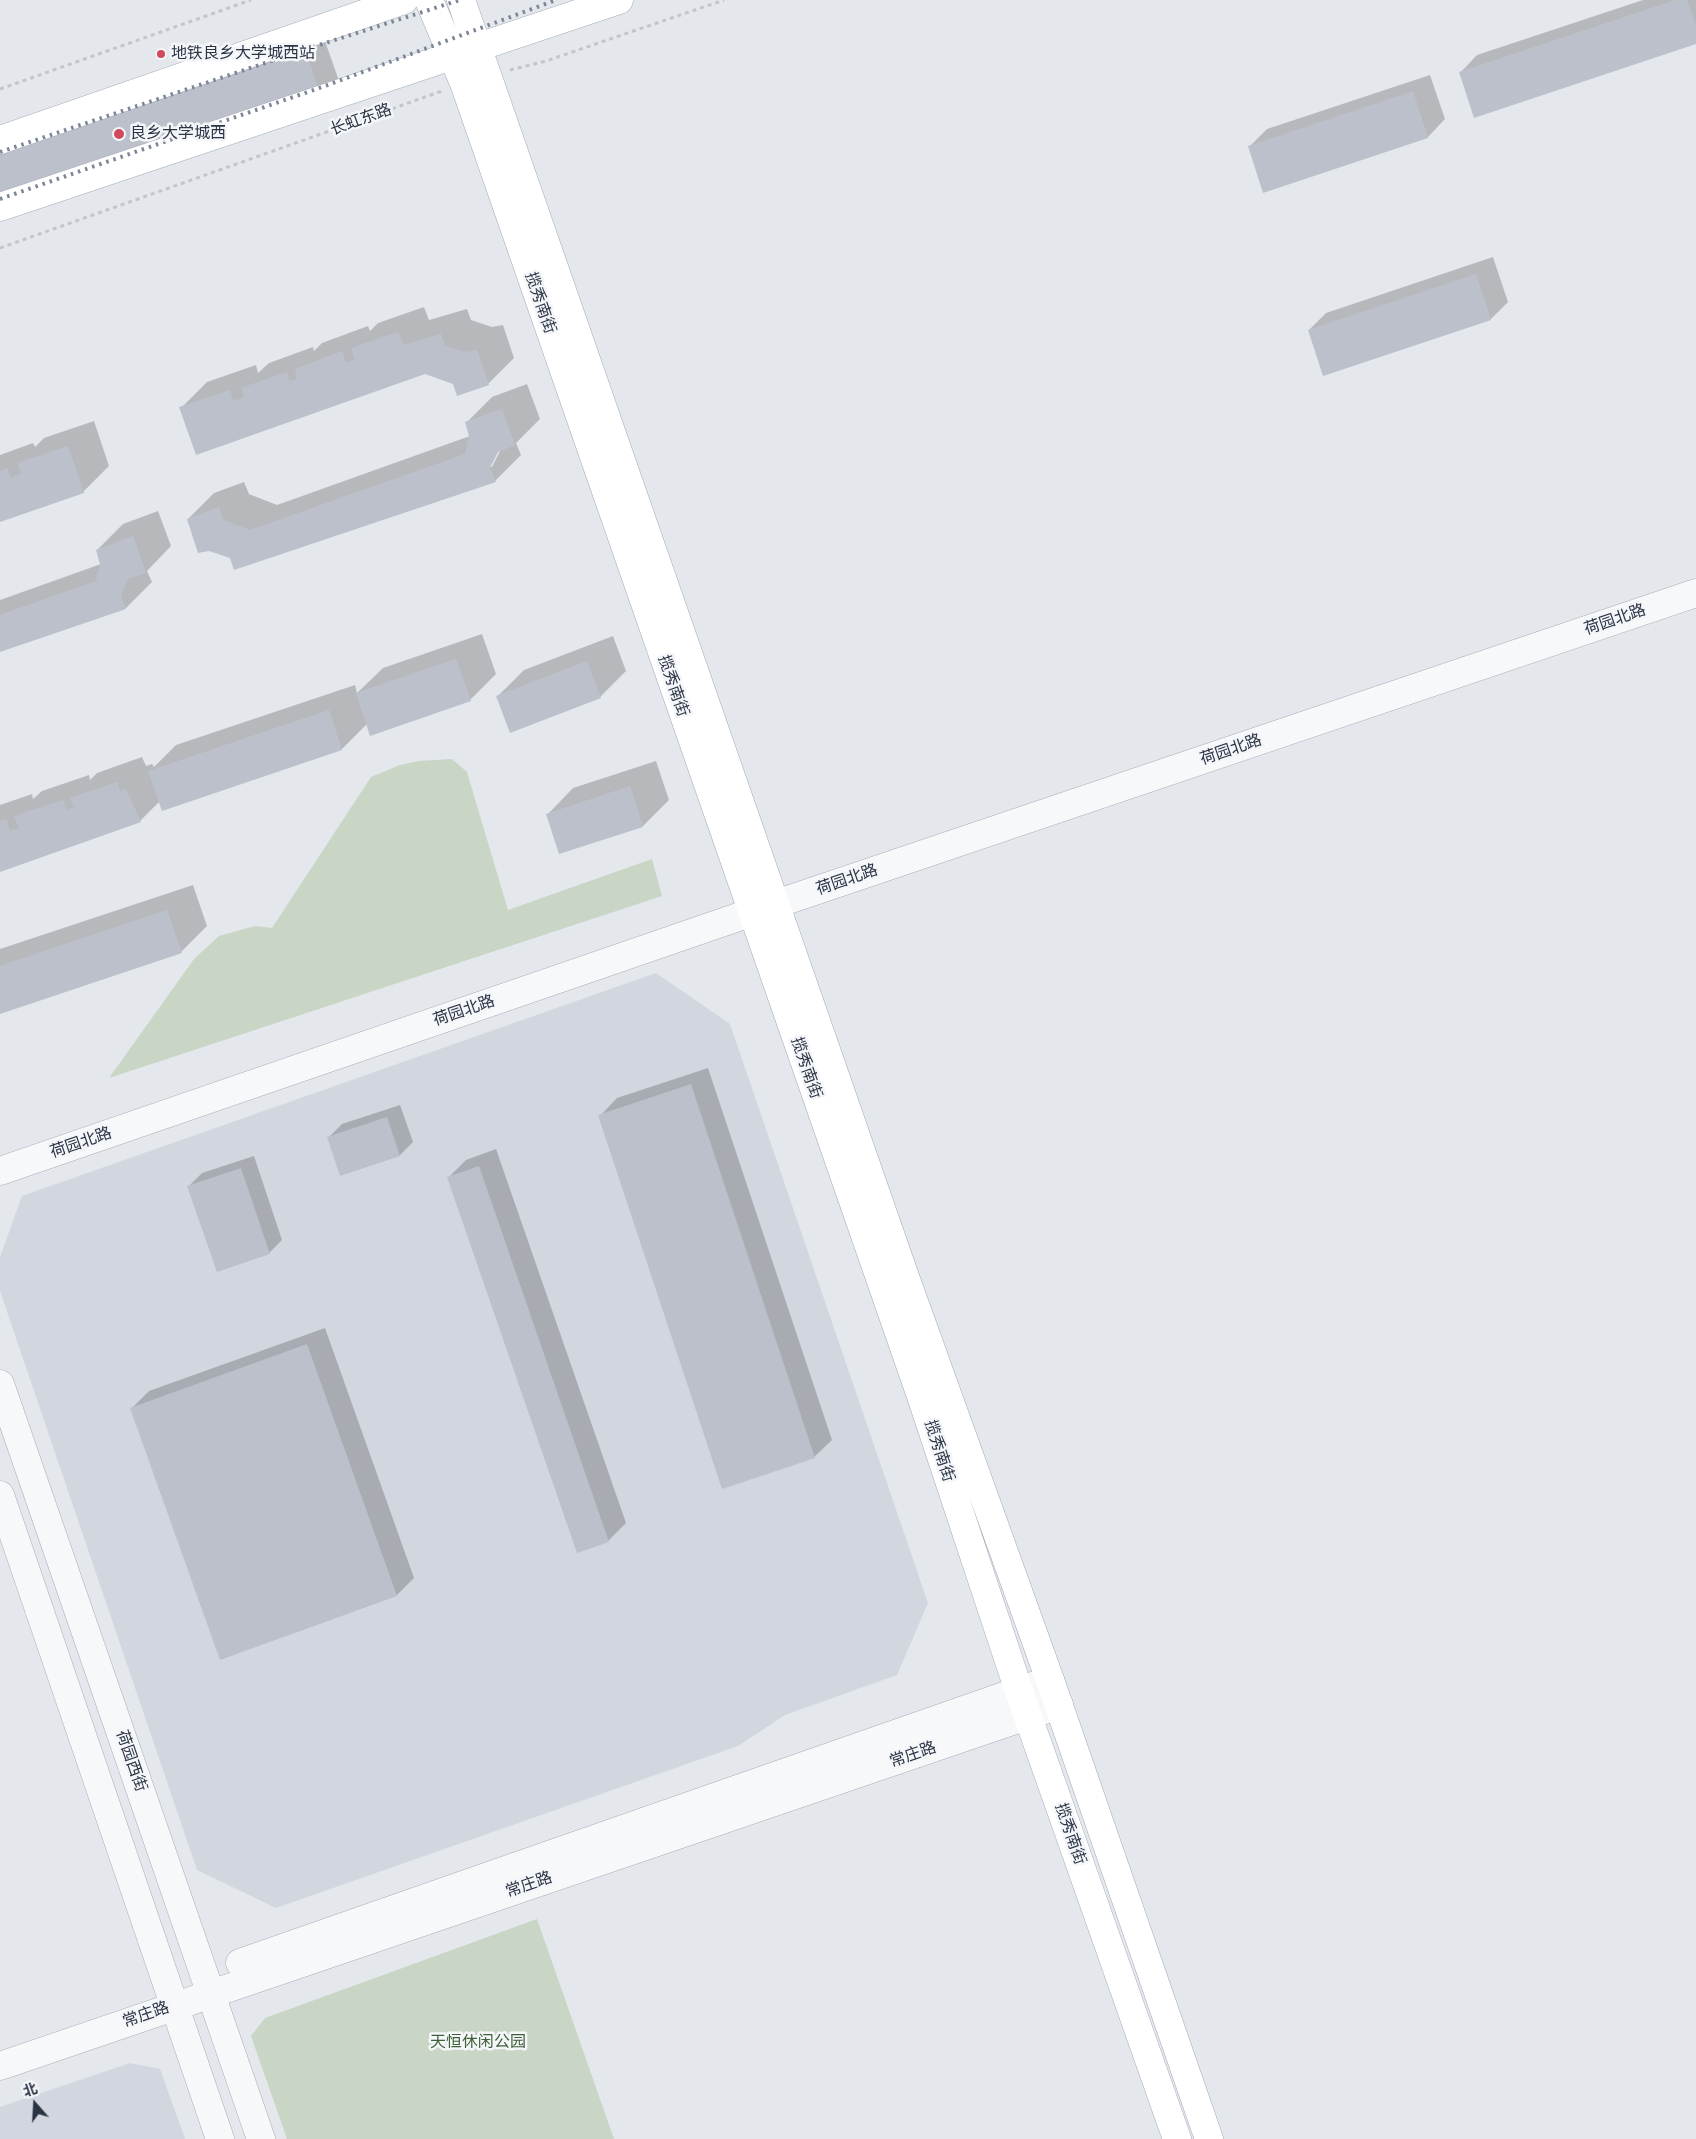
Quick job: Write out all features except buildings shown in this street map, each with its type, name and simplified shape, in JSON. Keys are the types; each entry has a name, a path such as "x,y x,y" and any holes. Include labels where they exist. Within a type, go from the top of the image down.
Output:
{"main road":[{"path":"0,140 404,0"},
{"name":"揽秀南街","path":"428,0 464,53 475,79 763,908 925,1409 1019,1691 1178,2139"},
{"name":"揽秀南街","path":"461,0 464,53"},
{"name":"长虹东路","path":"0,207 620,0"},
{"name":"揽秀南街","path":"763,908 908,1283 1059,1705 1209,2139"}],"street":[{"name":"荷园北路","path":"0,1171 763,908 1696,593"},
{"name":"荷园西街","path":"0,1384 261,2139"},
{"path":"0,1495 220,2139"},
{"name":"常庄路","path":"208,1984 1050,1680"},
{"name":"常庄路","path":"0,2046 172,1996 1059,1705"},
{"name":"常庄路","path":"0,2066 172,1996"}],"path":[{"path":"0,89 251,0"},
{"name":"长虹东路","path":"0,248 475,79 546,61 724,0"}],"shaded area":[{"path":"656,973 730,1024 928,1603 897,1675 785,1715 738,1746 276,1908 197,1870 0,1291 0,1257 22,1196"},
{"path":"130,2063 160,2069 185,2139 0,2139 0,2107"}],"green space":[{"path":"452,759 467,772 508,910 652,859 662,896 109,1078 194,959 219,936 255,926 272,928 371,777 400,765 419,761"},
{"name":"天恒休闲公园","path":"537,1919 614,2139 287,2139 251,2036 265,2018"}],"railway":[{"path":"0,152 460,0"},
{"path":"0,199 325,86 556,0"}],"place":[{"name":"地铁良乡大学城西站","path":"161,54"},
{"name":"良乡大学城西","path":"119,134"}]}
